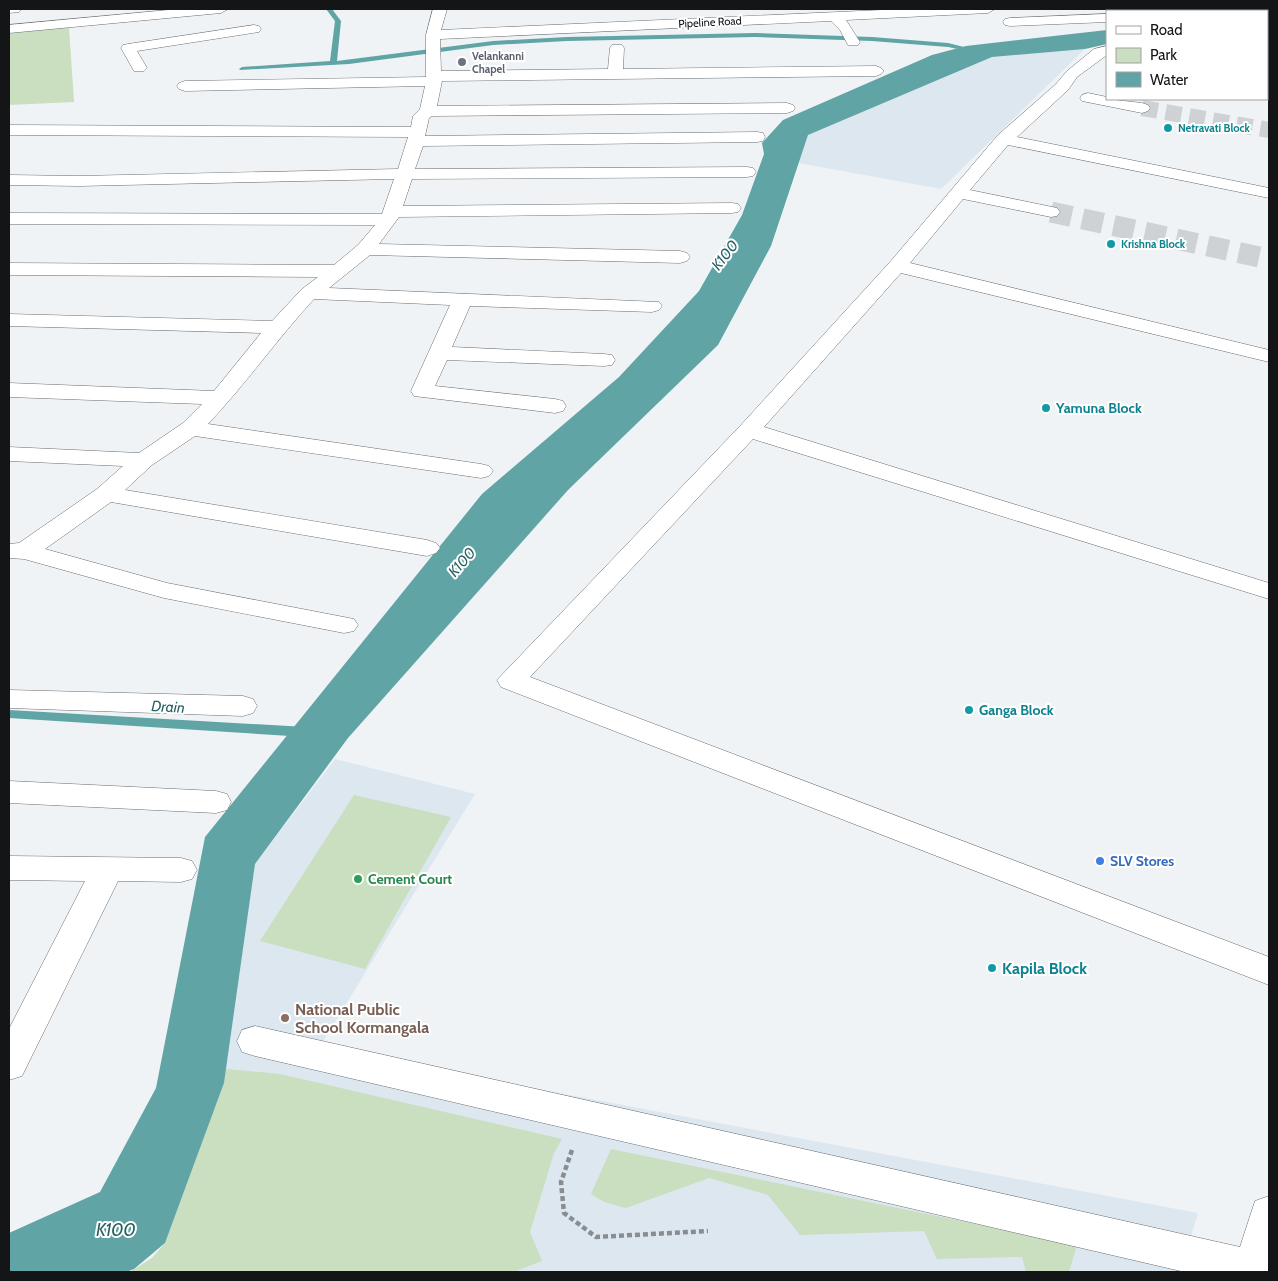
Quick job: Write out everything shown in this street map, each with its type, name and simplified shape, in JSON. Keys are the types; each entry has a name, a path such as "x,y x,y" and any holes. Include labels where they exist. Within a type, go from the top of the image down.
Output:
{"street":[{"path":"9,9 14,9"},
{"path":"29,28 31,9"},
{"path":"9,30 222,9"},
{"path":"17,551 106,494 144,460 191,428 220,398 277,327 309,293 365,250 391,216 417,136 434,78 433,35 440,9"},
{"name":"Pipeline Road","path":"433,35 988,9"},
{"path":"996,9 1014,26 1106,18"},
{"path":"1039,9 1054,24"},
{"path":"834,16 846,28 853,42"},
{"path":"113,21 139,68"},
{"path":"846,28 886,27"},
{"path":"128,48 254,29"},
{"path":"616,73 617,48"},
{"path":"1106,50 1099,52 1072,74 1062,87 1004,139 897,266 749,430 511,680 1269,971"},
{"path":"185,86 616,73 876,70"},
{"path":"1088,98 1142,108"},
{"path":"401,115 424,113 787,108"},
{"path":"9,130 417,136 757,137"},
{"path":"1004,139 1269,193"},
{"path":"9,180 79,181 404,174 747,172"},
{"path":"959,193 1051,212"},
{"path":"9,218 391,216 732,208"},
{"path":"365,250 680,257"},
{"path":"897,266 1269,356"},
{"path":"9,269 339,271"},
{"path":"309,293 652,306"},
{"path":"463,300 422,390 555,406"},
{"path":"9,320 277,327"},
{"path":"440,353 604,360"},
{"path":"9,390 220,398"},
{"path":"191,428 481,471"},
{"path":"749,430 1269,591"},
{"path":"9,454 144,460"},
{"path":"106,494 426,548"},
{"path":"17,551 164,590 344,625"},
{"path":"9,699 243,706"},
{"path":"9,792 216,802"},
{"path":"9,868 181,870"},
{"path":"9,1065 107,870"},
{"path":"254,1041 1254,1271 1269,1214"}],"path":[{"path":"591,1118 574,1142 560,1182 564,1213 596,1237 708,1231"}],"shaded area":[{"path":"1085,49 941,189 798,163 808,135 992,57"},
{"name":"National Public School Kormangala","path":"335,759 475,794 319,1048 1198,1213 1180,1272 130,1272 152,1258 165,1243 224,1083 255,864"}],"green space":[{"path":"69,27 74,102 9,105 9,31"},
{"name":"Cement Court","path":"354,795 451,817 365,969 260,941"},
{"path":"226,1069 280,1074 562,1139 554,1153 530,1232 542,1261 513,1272 130,1272 152,1258 165,1243 224,1083"},
{"path":"611,1149 1077,1245 1069,1272 1026,1272 1022,1257 937,1259 924,1231 800,1235 768,1195 709,1178 626,1208 604,1202 591,1194"}],"water":[{"name":"K100","path":"1106,30 1106,44 1085,49 992,57 808,135 771,246 718,345 568,490 348,738 255,864 224,1083 165,1243 134,1269 126,1272 9,1272 9,1233 100,1192 156,1088 205,837 482,494 619,377 699,291 742,215 764,154 762,143 783,120 932,55 966,46"}],"waterway":[{"path":"329,9 338,21 333,63"},
{"path":"242,69 349,62 493,43 567,39 755,35 872,39 948,45 977,51"},
{"name":"Drain","path":"9,714 306,732"}],"tunnel":[{"path":"1142,108 1269,130"},
{"path":"1051,212 1269,259"}],"place":[{"name":"Velankanni Chapel","path":"462,62"},
{"name":"Netravati Block","path":"1168,128"},
{"name":"Krishna Block","path":"1111,244"},
{"name":"Yamuna Block","path":"1046,408"},
{"name":"Ganga Block","path":"969,710"},
{"name":"SLV Stores","path":"1100,861"},
{"name":"Cement Court","path":"358,879"},
{"name":"Kapila Block","path":"992,968"},
{"name":"National Public School Kormangala","path":"285,1018"}]}
